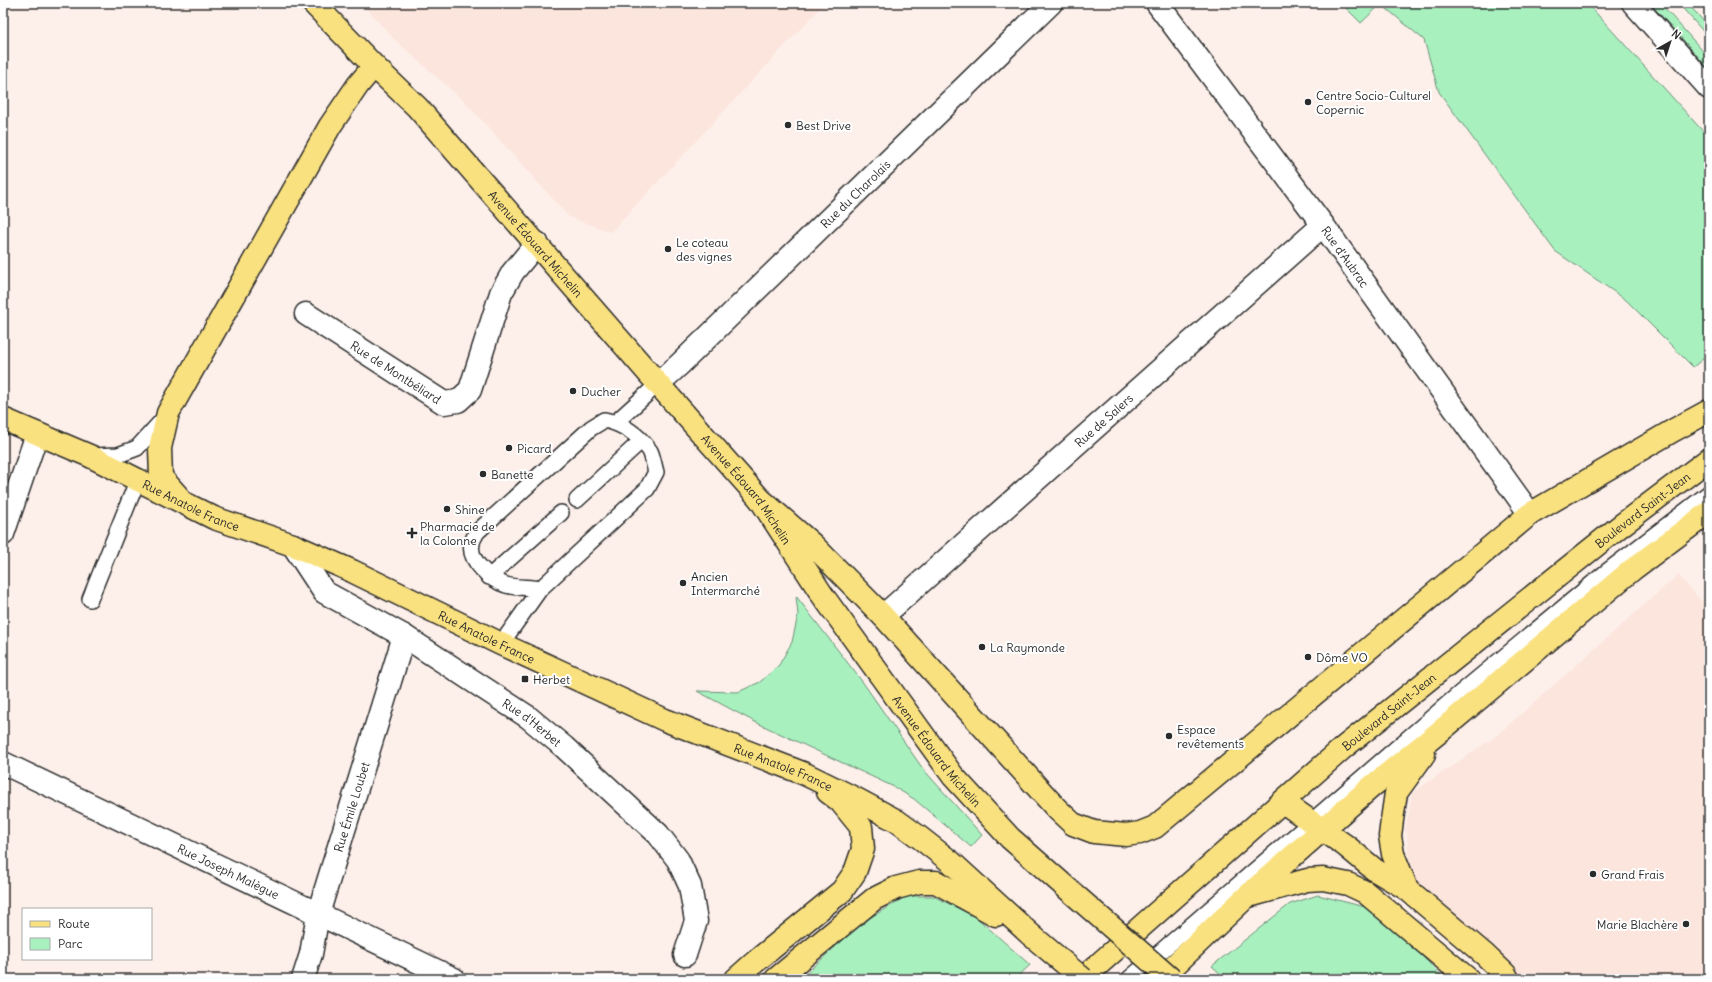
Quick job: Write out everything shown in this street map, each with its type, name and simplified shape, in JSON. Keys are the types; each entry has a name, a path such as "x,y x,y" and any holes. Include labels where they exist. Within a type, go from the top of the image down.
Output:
{"main road":[{"name":"Avenue Édouard Michelin","path":"313,3 374,66 417,107 760,499 823,596 953,776 1010,838 1171,979"},
{"path":"185,503 161,477 160,448 168,413 330,126 358,85 374,66"},
{"path":"760,499 813,544 883,616 1057,809 1073,824 1094,832 1126,835 1140,833 1155,827 1530,514 1674,430 1709,412"},
{"name":"Rue Anatole France","path":"3,419 90,456 214,518 293,545 352,571 501,644 665,720 805,774 858,800 897,821 951,862 1031,935"},
{"name":"Boulevard Saint-Jean","path":"1083,979 1343,748 1619,526 1709,459"},
{"path":"1160,979 1292,855 1317,825 1371,787 1438,733 1633,569 1709,512"},
{"path":"1407,889 1393,854 1390,836 1396,793 1438,733"},
{"path":"736,979 842,891 855,872 863,849 861,827 840,801 805,774"},
{"path":"1283,802 1317,825 1375,870 1407,889 1486,955 1506,974 1508,979"},
{"path":"1246,897 1307,880 1323,880 1348,884 1365,892 1468,979"},
{"path":"776,979 874,899 896,888 919,882 936,882 1031,935 1083,979"}],"street":[{"name":"Rue du Charolais","path":"658,384 1051,3"},
{"name":"Rue d'Aubrac","path":"1157,3 1323,225 1530,514"},
{"path":"1633,3 1709,88"},
{"name":"Rue de Salers","path":"883,616 1323,225"},
{"name":"Rue de Montbéliard","path":"306,314 444,403 458,401 470,390 501,293 513,272 537,243"},
{"path":"3,534 37,434"},
{"name":"Rue d'Herbet","path":"293,545 324,592 404,636 528,716 564,747 658,834 678,860 690,886 696,921 685,955"},
{"name":"Rue Émile Loubet","path":"303,979 311,954 318,914 404,636"},
{"name":"Rue Joseph Malègue","path":"3,763 454,979"}],"lane":[{"path":"616,422 658,384"},
{"path":"90,456 118,455 137,448 168,413"},
{"path":"501,644 540,589 647,489 656,472 650,452 630,430 616,422 604,420 591,428 477,532 471,544 474,556 481,568 489,577 506,585 540,589"},
{"path":"576,500 641,441"},
{"path":"90,599 138,479"},
{"path":"1129,979 1317,825 1453,699 1605,573 1709,493"},
{"path":"489,577 561,512"}],"shaded area":[{"path":"361,3 825,3 611,232 569,217 466,103 396,41"},
{"path":"1678,575 1709,609 1709,979 1518,979 1497,948 1411,881 1406,827 1412,793 1496,736"}],"green space":[{"path":"1341,3 1587,3 1709,138 1709,354 1693,367 1626,300 1555,251 1439,92 1424,40 1381,4 1361,23"},
{"path":"1650,3 1660,3 1709,58 1709,69"},
{"path":"1678,3 1687,3 1709,27 1709,38"},
{"path":"796,596 864,684 923,769 982,835 971,847 914,799 894,787 753,721 697,691 738,692 760,682 779,665 792,642 798,615"},
{"path":"1318,895 1365,907 1402,936 1445,979 1226,979 1212,966 1290,904"},
{"path":"907,896 933,896 976,917 1030,965 1015,979 800,979 861,923"}],"place":[{"name":"Centre Socio-Culturel Copernic","path":"1308,102"},
{"name":"Best Drive","path":"788,125"},
{"name":"Le coteau des vignes","path":"668,249"},
{"name":"Ducher","path":"573,391"},
{"name":"Picard","path":"509,448"},
{"name":"Banette","path":"483,474"},
{"name":"Shine","path":"447,509"},
{"name":"Pharmacie de la Colonne","path":"412,533"},
{"name":"Ancien Intermarché","path":"683,583"},
{"name":"La Raymonde","path":"982,647"},
{"name":"Dôme VO","path":"1308,657"},
{"name":"Herbet","path":"525,679"},
{"name":"Espace revêtements","path":"1169,736"},
{"name":"Grand Frais","path":"1593,874"},
{"name":"Marie Blachère","path":"1686,924"}]}
